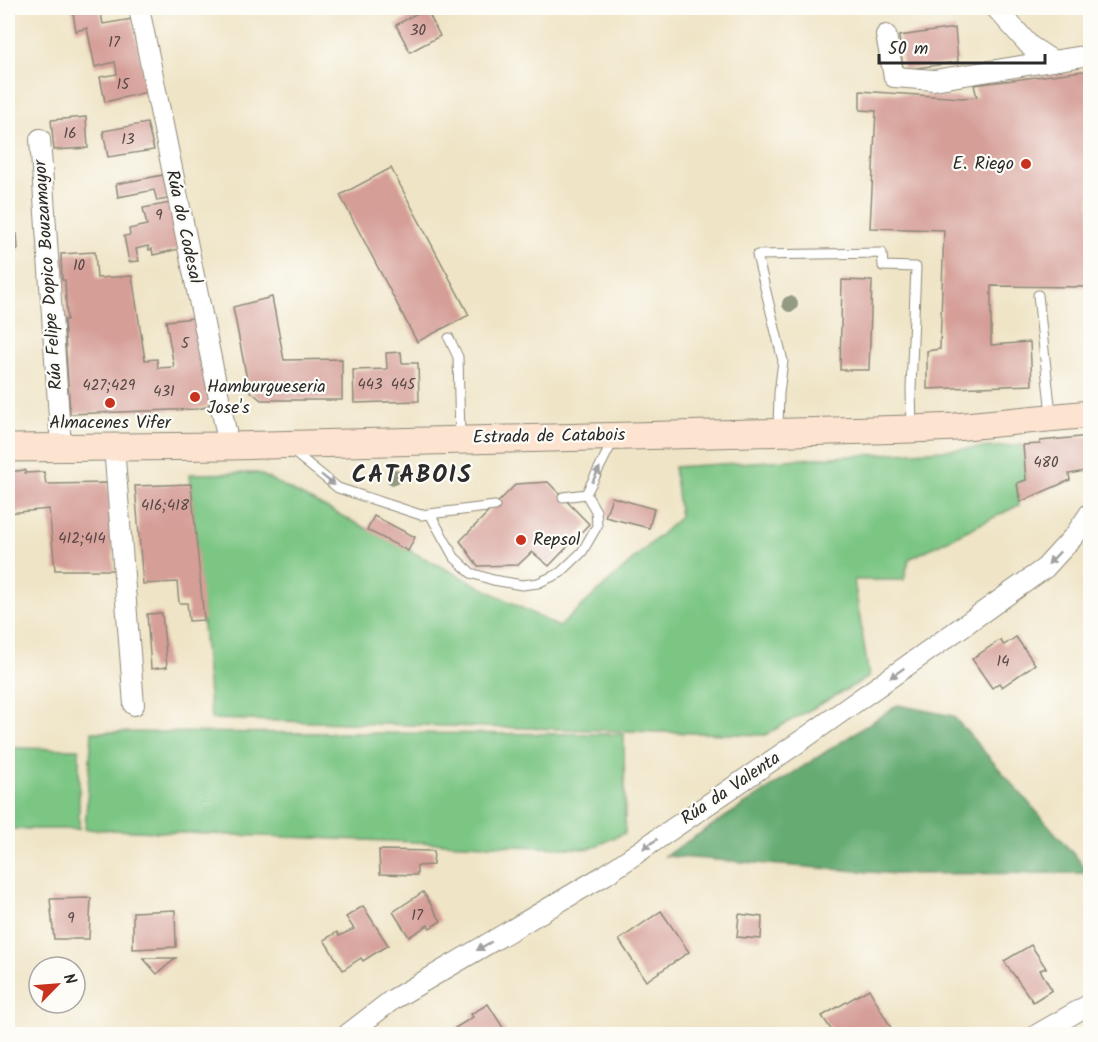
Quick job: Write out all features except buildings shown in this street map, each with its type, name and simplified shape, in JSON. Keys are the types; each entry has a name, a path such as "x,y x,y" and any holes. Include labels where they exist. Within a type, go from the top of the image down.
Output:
{"main road":[{"name":"Estrada de Catabois","path":"8,448 229,446 912,429 1090,414"}],"street":[{"name":"Rúa do Codesal","path":"139,8 229,446"},
{"path":"996,8 1030,46 1053,61"},
{"path":"886,35 894,76 934,80 1090,54"},
{"name":"Rúa Felipe Dopico Bouzamayor","path":"40,139 61,447"},
{"path":"114,446 134,705"},
{"name":"Rúa da Valenta","path":"348,1035 392,1000 605,875 802,740 1045,568 1075,535 1090,513"},
{"path":"1038,1035 1090,1004"}],"lane":[{"path":"778,432 783,361 757,255 882,253 883,266 916,267 911,389 912,429"},
{"path":"1038,295 1051,419"},
{"path":"449,338 458,357 460,439"},
{"path":"586,494 616,435"},
{"path":"282,444 338,488 421,515 495,506"},
{"path":"563,497 586,494"},
{"path":"430,514 454,557 471,573 522,585 538,583 560,573 582,552 597,526 596,512 586,494"}],"green space":[{"path":"1023,445 1026,480 1017,483 1019,505 909,559 904,580 854,580 869,677 765,735 211,719 190,474 258,473 559,627 680,517 674,467"},
{"path":"898,705 953,716 1090,873 896,874 665,856"},
{"path":"92,732 624,734 625,833 589,849 85,829"},
{"path":"8,748 79,749 79,829 8,829"}],"place":[{"name":"E. Riego","path":"1026,164"},
{"name":"Hamburgueseria Jose's","path":"195,397"},
{"name":"Almacenes Vifer","path":"110,403"},
{"name":"Repsol","path":"521,540"}],"district":[{"name":"CATABOIS","path":"412,475"}]}
